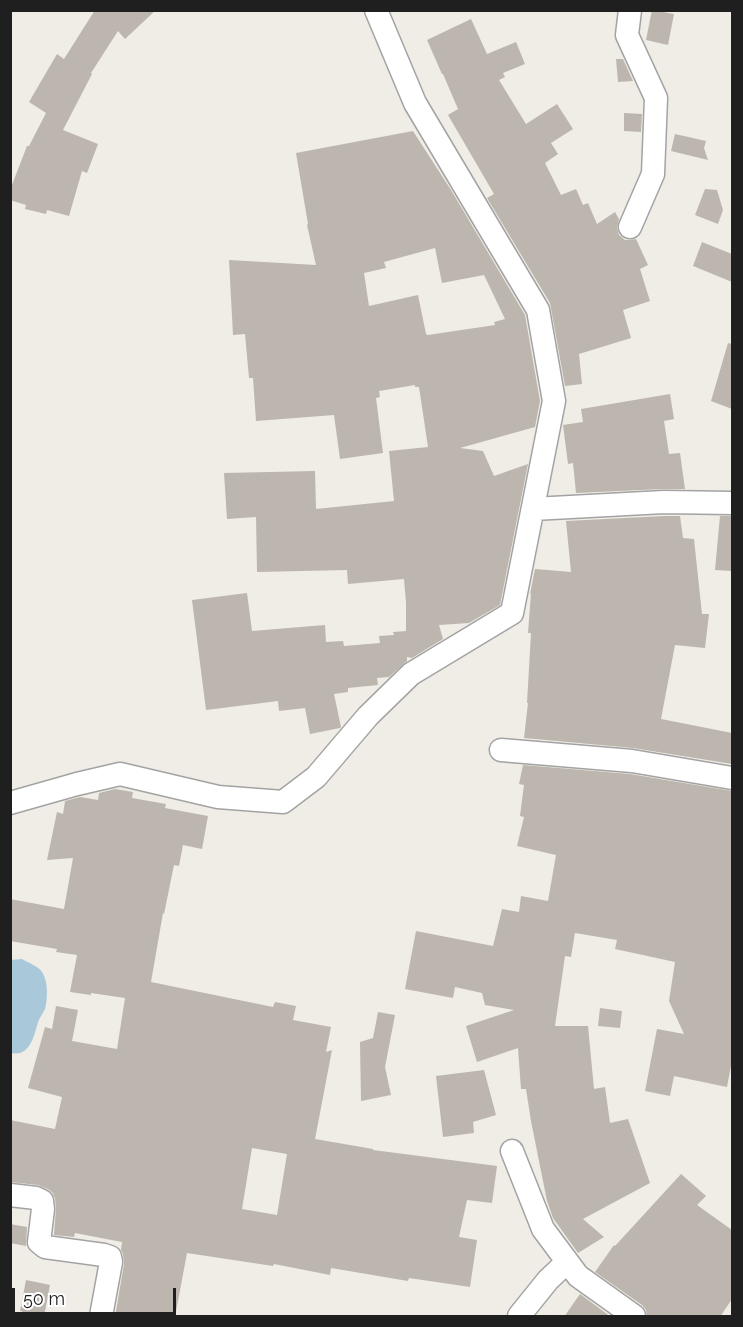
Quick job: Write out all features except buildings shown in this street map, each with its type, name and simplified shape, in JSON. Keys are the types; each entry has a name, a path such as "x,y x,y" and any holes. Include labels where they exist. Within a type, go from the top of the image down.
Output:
{"street":[{"path":"10,803 120,774 218,797 283,802 316,777 368,716 411,674 512,613 554,401 538,310 415,104 376,10"},
{"path":"630,10 627,35 657,98 653,174 630,227"},
{"path":"533,508 664,502 732,503"},
{"path":"501,750 632,761 732,778"},
{"path":"512,1151 543,1229 567,1262 578,1276 634,1317"},
{"path":"10,1195 36,1198 42,1201 39,1242 45,1247 110,1257 101,1317"},
{"path":"519,1317 548,1280 567,1262"}],"water":[{"path":"22,959 42,972 47,1000 27,1049 23,1052 11,1053 10,960"}]}
